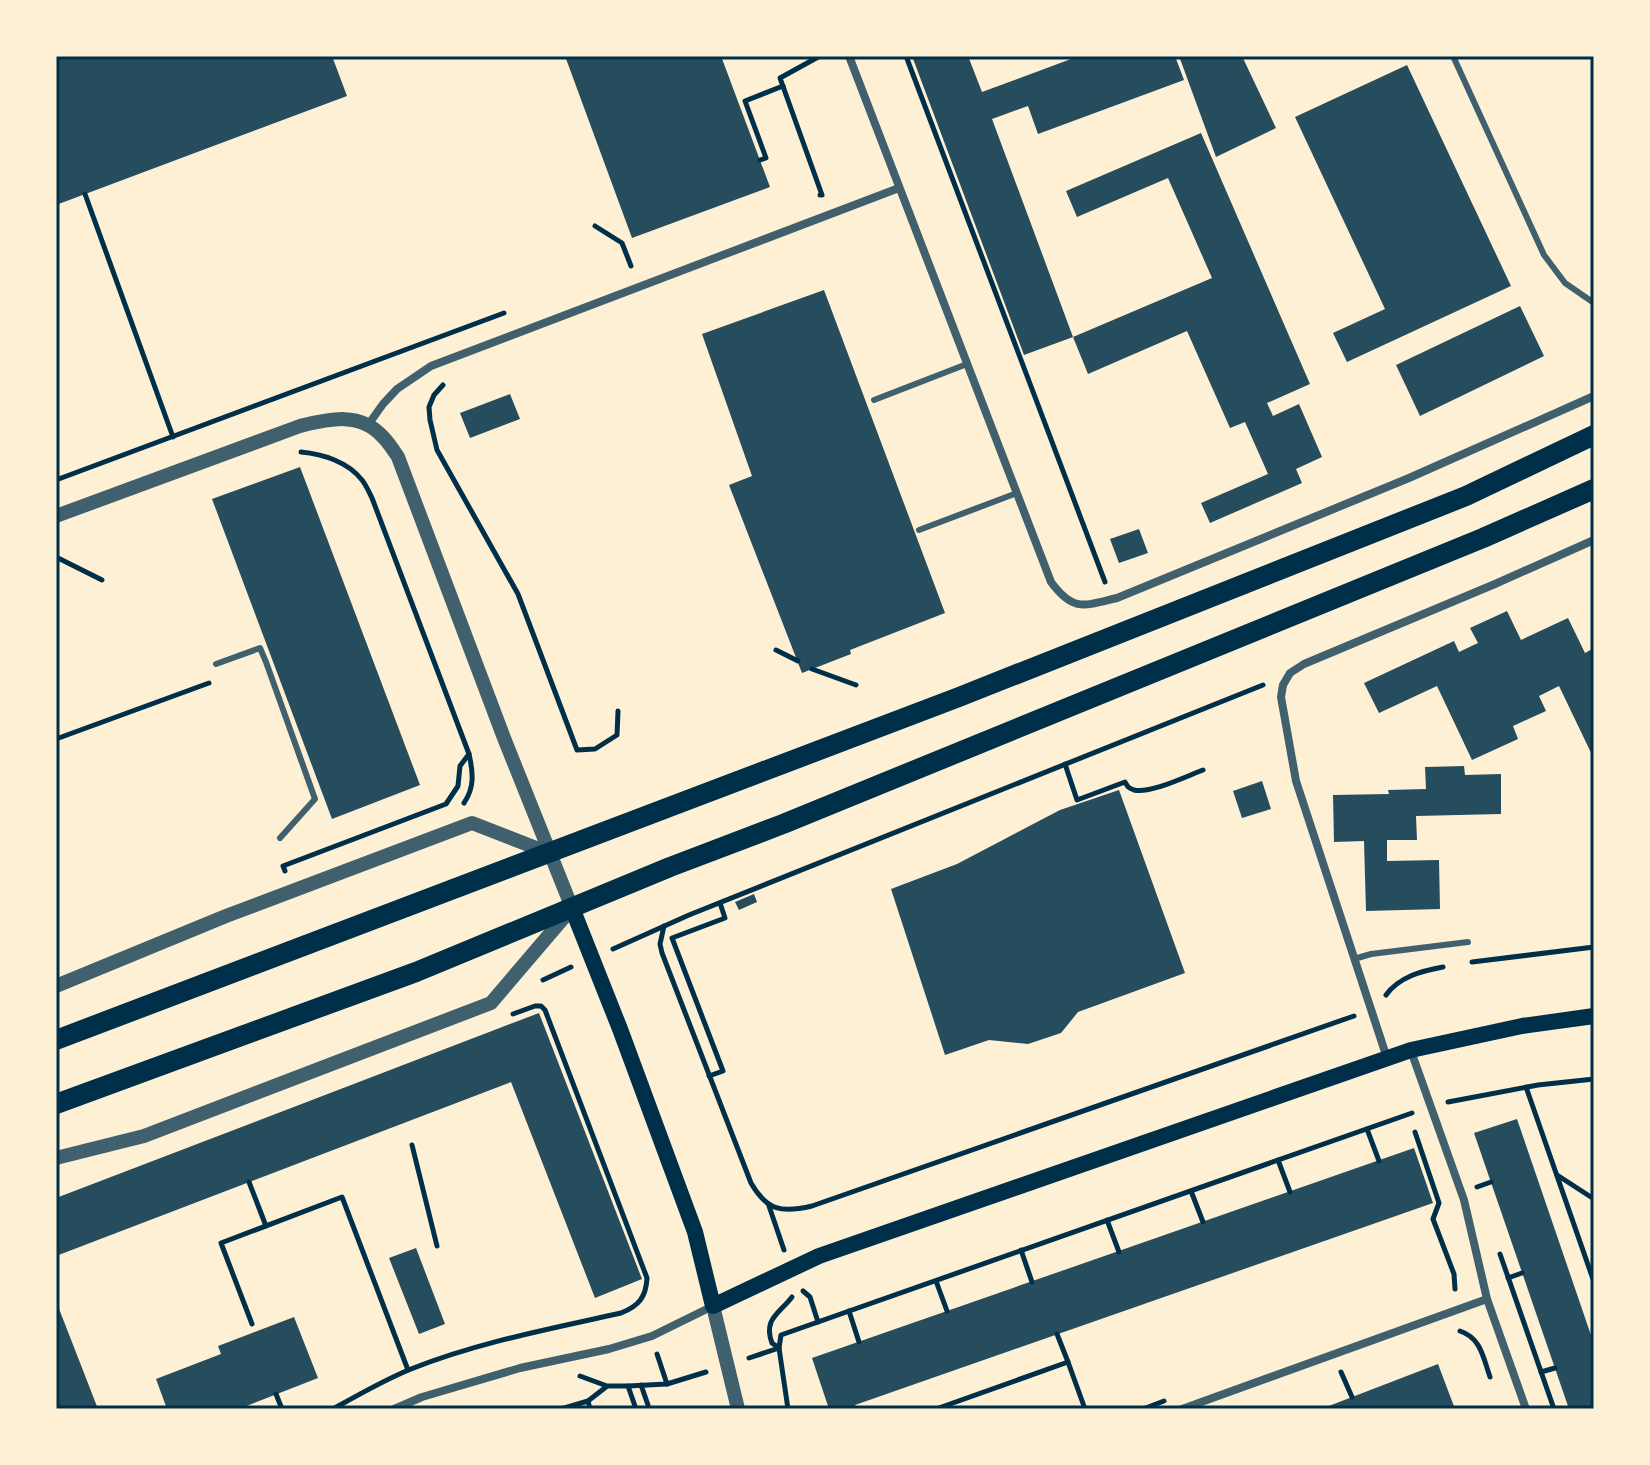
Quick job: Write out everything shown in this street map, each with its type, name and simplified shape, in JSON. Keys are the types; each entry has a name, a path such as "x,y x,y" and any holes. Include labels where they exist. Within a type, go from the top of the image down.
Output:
{"main road":[{"path":"56,1040 959,697 1451,502 1594,435"},
{"path":"56,1104 402,978 1483,538 1594,489"},
{"path":"572,908 695,1232 713,1306 819,1256 1411,1050 1522,1026 1594,1016"}],"street":[{"path":"849,56 1051,582 1062,597 1072,603 1089,605 1117,598 1409,478 1594,396"},
{"path":"368,425 397,389 431,366 899,188"},
{"path":"56,516 300,426 331,418 350,419 368,425 383,435 398,457 572,908 491,1003 144,1136 56,1158"},
{"path":"1387,1058 1296,781 1283,713 1283,685 1290,673 1304,664 1594,540"},
{"path":"56,986 226,916 472,823 549,853"},
{"path":"1411,1050 1464,1200 1487,1299 1526,1409"},
{"path":"1182,1409 1487,1299"},
{"path":"394,1409 422,1397 520,1368 609,1349 652,1336 713,1306 738,1409"}],"lane":[{"path":"1453,56 1544,255 1565,283 1594,303"},
{"path":"874,400 967,364"},
{"path":"919,530 1017,493"},
{"path":"216,664 260,648 266,662 315,799 280,838"},
{"path":"1354,959 1371,954 1468,942"}],"path":[{"path":"808,200 822,195 780,78 820,56"},
{"path":"906,56 1104,582 1117,577"},
{"path":"760,160 766,158 745,101 783,86"},
{"path":"85,194 173,437"},
{"path":"595,226 622,243 631,266"},
{"path":"56,480 518,308"},
{"path":"449,381 434,395 429,407 437,450 518,594 577,750 595,749 617,735 618,711"},
{"path":"294,452 322,455 343,464 362,480 372,498 469,754 473,772 469,796"},
{"path":"56,557 102,580"},
{"path":"776,650 798,661"},
{"path":"812,669 856,685"},
{"path":"56,739 221,678"},
{"path":"592,958 664,925 1263,685 1283,685"},
{"path":"446,804 458,786 460,766 469,754"},
{"path":"1065,764 1077,800 1125,782 1134,790 1144,791 1203,770"},
{"path":"709,1076 723,1071 672,938 725,918 720,903"},
{"path":"664,925 660,944 662,953 751,1183 769,1205 784,1210 812,1206 1353,1017 1383,999 1393,985 1411,975 1453,966"},
{"path":"1467,963 1594,947"},
{"path":"333,1409 408,1370 463,1350 621,1313 633,1308 646,1289 647,1278 545,1010 535,1006 505,1017"},
{"path":"788,1409 779,1348 781,1335 1430,1107 1486,1093 1594,1079"},
{"path":"1526,1087 1594,1282"},
{"path":"1367,1129 1379,1161"},
{"path":"1414,1129 1439,1203 1433,1219 1454,1274 1455,1290 1450,1297"},
{"path":"412,1145 437,1246"},
{"path":"1278,1160 1290,1192"},
{"path":"1556,1175 1594,1199"},
{"path":"249,1182 266,1226"},
{"path":"1477,1187 1491,1182"},
{"path":"1191,1191 1203,1222"},
{"path":"252,1324 221,1243 342,1197 408,1370"},
{"path":"1107,1220 1119,1252"},
{"path":"1021,1250 1032,1282"},
{"path":"1508,1278 1522,1273"},
{"path":"936,1281 947,1311"},
{"path":"779,1348 772,1343 769,1326 772,1318 792,1298 796,1284 810,1297 818,1322"},
{"path":"849,1311 859,1342"},
{"path":"1448,1331 1471,1335 1492,1383"},
{"path":"1057,1334 1085,1409"},
{"path":"561,1409 588,1401 607,1386 667,1384 779,1348"},
{"path":"936,1409 1068,1362"},
{"path":"1352,1397 1341,1371 1354,1366"},
{"path":"1541,1372 1555,1368"},
{"path":"641,1385 648,1405"},
{"path":"628,1386 636,1409"},
{"path":"276,1394 282,1409"},
{"path":"1143,1409 1173,1398"},
{"path":"588,1401 590,1409"}],"building":[{"path":"56,56 332,56 347,96 56,205"},
{"path":"565,56 721,56 770,187 632,238"},
{"path":"912,56 968,56 982,92 1079,56 1175,56 1184,80 1038,134 1028,106 992,119 1073,337 1024,355"},
{"path":"1179,56 1242,56 1276,128 1216,157"},
{"path":"1407,65 1511,286 1347,362 1333,333 1385,309 1295,117"},
{"path":"1201,133 1310,384 1267,403 1273,416 1299,404 1322,457 1296,469 1302,483 1210,523 1201,503 1268,474 1245,422 1230,428 1187,331 1088,374 1073,337 1212,278 1168,178 1077,217 1066,191"},
{"path":"824,290 945,613 850,650 851,654 802,673 729,485 752,476 702,334"},
{"path":"1520,306 1544,356 1420,416 1396,365"},
{"path":"510,394 520,419 470,438 460,413"},
{"path":"300,467 420,785 332,819 212,499"},
{"path":"1139,529 1148,553 1119,563 1110,539"},
{"path":"1507,611 1521,640 1568,618 1585,653 1594,648 1594,759 1559,686 1539,696 1546,711 1513,726 1518,739 1472,760 1437,686 1379,713 1364,683 1454,641 1459,652 1478,643 1470,628"},
{"path":"1464,766 1465,775 1501,774 1501,814 1416,816 1417,840 1387,840 1387,861 1439,860 1440,909 1366,911 1364,841 1334,842 1333,795 1389,794 1388,790 1426,789 1425,767"},
{"path":"1262,781 1271,809 1242,818 1233,791"},
{"path":"1119,790 1185,973 1078,1012 1061,1033 1028,1044 989,1040 945,1055 891,889 957,864 1060,810"},
{"path":"754,894 757,902 739,910 735,902"},
{"path":"539,1013 642,1279 595,1298 511,1082 56,1256 56,1198"},
{"path":"1517,1119 1594,1344 1594,1409 1569,1409 1474,1133"},
{"path":"1414,1148 1433,1203 855,1405 857,1409 829,1409 812,1358"},
{"path":"416,1248 445,1324 419,1334 389,1258"},
{"path":"56,1301 98,1409 56,1409"},
{"path":"294,1317 318,1378 239,1409 167,1409 156,1379 221,1354 218,1346"},
{"path":"1438,1364 1455,1409 1321,1409"}]}
